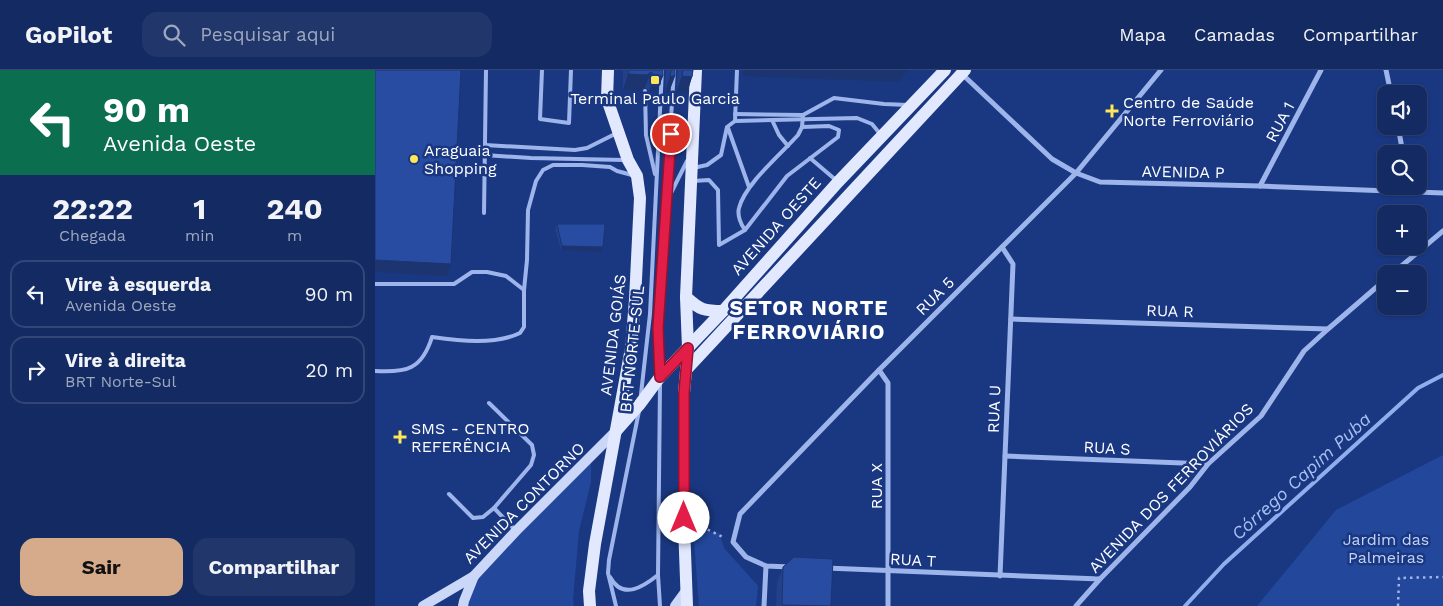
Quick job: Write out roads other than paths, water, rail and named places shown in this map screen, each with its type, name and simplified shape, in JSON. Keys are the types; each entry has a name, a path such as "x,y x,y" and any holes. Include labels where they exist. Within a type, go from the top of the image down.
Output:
{"main road":[{"name":"AVENIDA GOIÁS","path":"590,606 589,591 595,544 631,348 640,198 637,176 629,160 607,99 608,70"},
{"path":"687,606 684,518 684,393 688,348 686,297 696,70"},
{"name":"AVENIDA OESTE","path":"616,431 640,404 660,377 723,311 838,182 945,70"},
{"name":"AVENIDA OESTE","path":"686,370 963,72"},
{"path":"686,297 698,308 707,311 723,311"},
{"name":"AVENIDA CONTORNO","path":"423,606 474,576 516,530 616,431"},
{"path":"463,606 474,576"},
{"path":"675,606 686,591"}],"street":[{"name":"RUA 5","path":"766,566 746,557 733,542 740,514 879,370 1076,173 1161,70"},
{"name":"RUA 1","path":"1260,186 1321,70"},
{"path":"1386,70 1389,85"},
{"name":"AVENIDA P","path":"963,72 1052,159 1076,173 1100,182 1377,188"},
{"name":"AVENIDA P","path":"1427,191 1443,193"},
{"path":"1403,265 1443,231"},
{"name":"RUA U","path":"1000,576 1013,264 1002,247"},
{"name":"AVENIDA DOS FERROVIÁRIOS","path":"1076,606 1190,487 1208,464 1261,416 1304,351 1377,287"},
{"name":"RUA R","path":"1011,319 1328,329"},
{"name":"RUA X","path":"879,370 888,383 888,606"},
{"name":"RUA S","path":"1005,456 1208,464"},
{"path":"765,606 766,566 794,567"},
{"name":"RUA T","path":"823,568 1100,579"}],"lane":[{"path":"484,213 486,70"},
{"path":"542,70 540,119 569,123 571,70"},
{"name":"BRT NORTE-SUL","path":"616,606 608,573 613,534 640,404 650,314 662,70"},
{"name":"BRT NORTE-SUL","path":"660,606 658,575 660,377 658,328 674,70"},
{"path":"735,121 737,70"},
{"path":"645,91 646,135 657,181"},
{"path":"691,175 721,155 727,127 735,121 803,117 834,98 884,104 912,105"},
{"path":"735,114 851,118 864,120 872,124 881,136"},
{"path":"770,115 779,135 788,146"},
{"path":"745,230 738,210 749,187 798,135 802,127 803,117"},
{"path":"691,175 709,180 718,190 719,245 745,230 787,176 838,138 839,130 829,126 802,127"},
{"path":"727,127 749,187"},
{"path":"485,145 575,150 587,148 619,132"},
{"path":"514,147 514,157"},
{"path":"667,201 692,152"},
{"path":"484,155 629,160"},
{"path":"810,158 838,182"},
{"path":"375,371 396,373 414,366 427,354 433,337 454,340 485,340 499,339 520,333 524,327 528,210 536,181 543,170 553,165 610,167 617,171 637,176"},
{"path":"375,284 453,284 472,272 487,272 506,276 524,290"},
{"path":"449,494 473,518 483,517 494,508 531,465 534,455 532,445 489,403"},
{"path":"494,508 516,530"},
{"path":"608,573 617,586 635,590 658,575"}],"waterway":[{"name":"Córrego Capim Puba","path":"1185,606 1224,564 1418,388 1443,375"}],"place":[{"name":"Terminal Paulo Garcia","path":"655,80"},
{"name":"Centro de Saúde Norte Ferroviário","path":"1112,111"},
{"name":"Araguaia Shopping","path":"414,159"},
{"name":"SMS - CENTRO REFERÊNCIA","path":"400,437"}],"district":[{"name":"SETOR NORTE FERROVIÁRIO","path":"809,319"}],"park label":[{"name":"Jardim das Palmeiras","path":"1386,548"}]}
